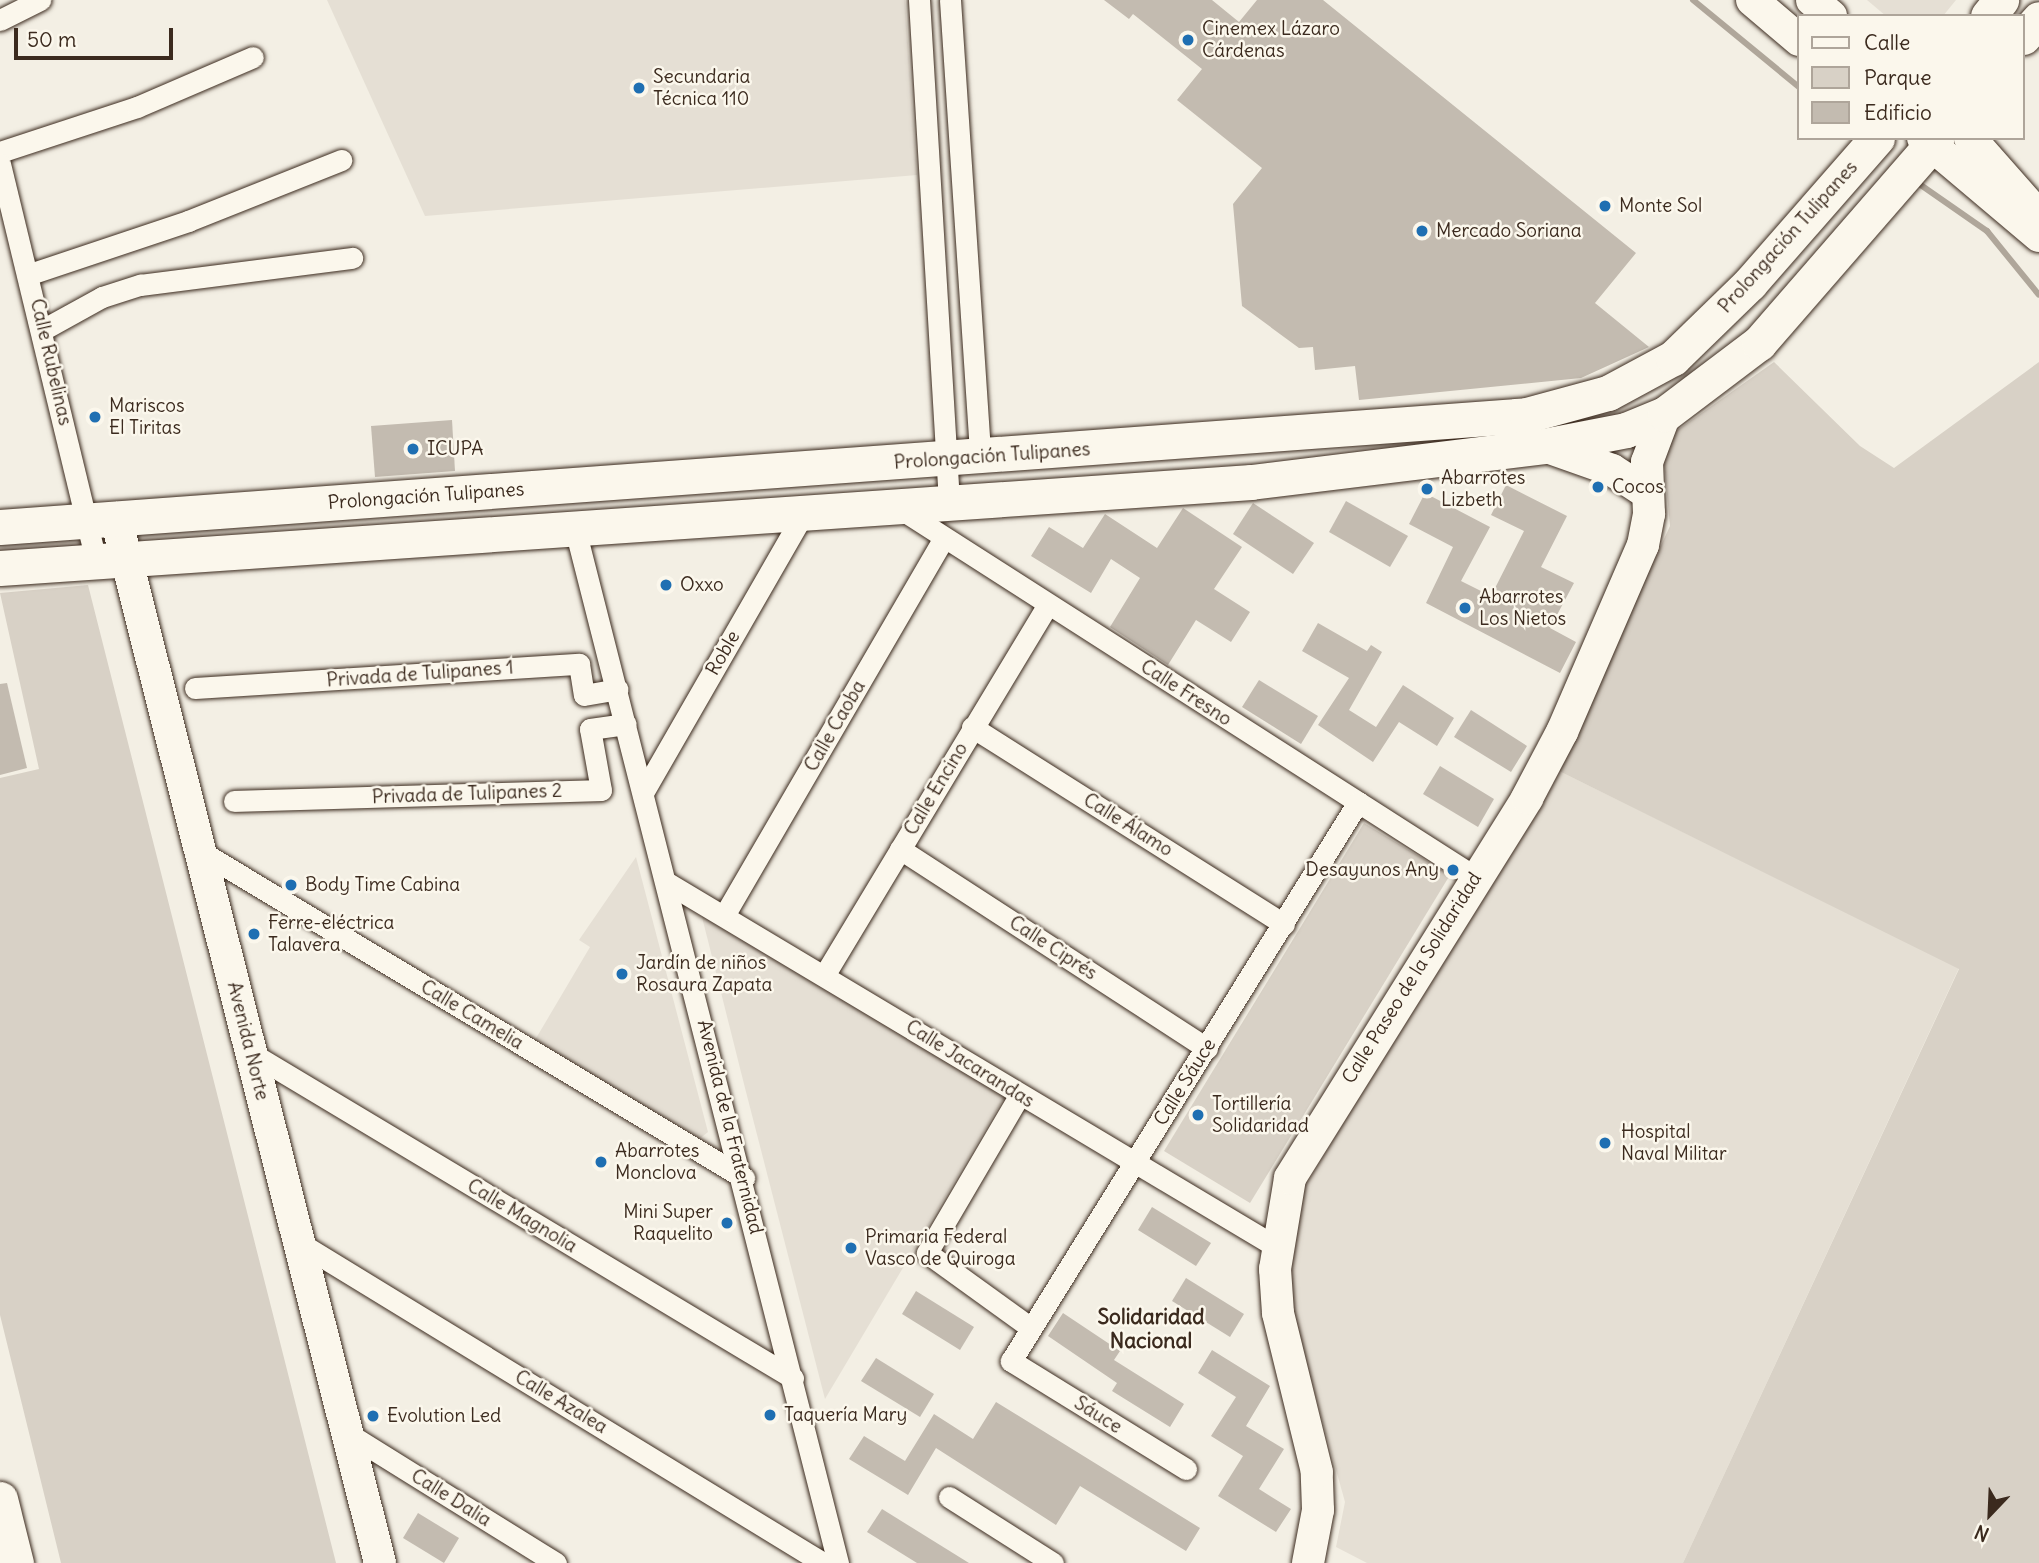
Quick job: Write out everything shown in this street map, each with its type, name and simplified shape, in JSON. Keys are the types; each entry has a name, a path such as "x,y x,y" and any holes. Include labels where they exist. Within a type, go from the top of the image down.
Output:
{"main road":[{"path":"1989,14 2001,0"},
{"path":"2025,35 2039,19"},
{"name":"Prolongación Tulipanes","path":"0,527 944,460 1527,415 1608,393 1673,358 1750,283 1875,140"},
{"path":"0,568 802,516 949,502 1251,482 1544,446 1626,429 1665,414 1759,343 1930,140"},
{"path":"1836,184 1872,212"},
{"path":"344,501 351,544"},
{"path":"0,1499 16,1563"}],"street":[{"path":"0,20 40,0"},
{"path":"919,0 944,460 949,502"},
{"path":"950,0 980,457"},
{"path":"1752,0 1798,39"},
{"path":"1812,0 1829,14"},
{"path":"921,25 951,23"},
{"path":"0,152 137,107 253,57"},
{"path":"1930,140 2039,236"},
{"path":"1972,140 2039,218"},
{"path":"30,274 188,221 341,160"},
{"name":"Calle Rubelinas","path":"0,164 44,329 102,520"},
{"path":"44,329 102,297 140,285 352,258"},
{"name":"Calle Paseo de la Solidaridad","path":"1308,1563 1318,1510 1317,1472 1278,1313 1275,1246 1290,1178 1304,1151 1562,732 1643,545 1649,514 1646,492 1647,461 1665,414"},
{"path":"1544,446 1612,470 1646,492"},
{"name":"Calle Fresno","path":"898,508 1475,877"},
{"name":"Roble","path":"644,790 802,516"},
{"name":"Avenida Norte","path":"102,520 111,561 200,851 380,1563"},
{"name":"Avenida de la Fraternidad","path":"575,529 744,1178 838,1563"},
{"name":"Calle Caoba","path":"725,914 944,538"},
{"name":"Calle Encino","path":"825,974 1048,605"},
{"name":"Privada de Tulipanes 1","path":"195,688 579,664 584,695"},
{"path":"617,689 584,695 590,729 626,724"},
{"name":"Calle Álamo","path":"972,727 1284,924"},
{"name":"Privada de Tulipanes 2","path":"234,801 601,790 590,729"},
{"name":"Calle Sáuce","path":"1011,1361 1358,802"},
{"name":"Calle Ciprés","path":"900,849 1207,1048"},
{"name":"Calle Camelia","path":"200,851 744,1178"},
{"name":"Calle Jacarandas","path":"666,882 725,914 1019,1096 1275,1246"},
{"name":"Calle Magnolia","path":"251,1054 793,1378"},
{"path":"1019,1096 927,1253 1031,1328"},
{"name":"Calle Azalea","path":"298,1242 823,1563"},
{"name":"Sáuce","path":"1011,1361 1185,1469"},
{"name":"Calle Dalia","path":"347,1433 556,1563"},
{"path":"949,1497 1054,1563"}],"shaded area":[{"name":"Secundaria Técnica 110","path":"327,0 905,0 917,175 425,216"},
{"path":"1867,0 1956,0 1945,14 1884,14"},
{"name":"Hospital Naval Militar","path":"1557,770 1959,968 1683,1563 1367,1563 1336,1547 1345,1502 1289,1300 1297,1200"},
{"name":"Jardín de niños Rosaura Zapata","path":"636,857 708,1132 698,1140 535,1040 590,947 579,940"},
{"name":"Primaria Federal Vasco de Quiroga","path":"701,913 1005,1096 825,1399 745,1088"}],"green space":[{"path":"1774,362 1860,446 1894,468 2039,362 2039,1563 1683,1563 1959,969 1557,770 1670,526 1662,441"},
{"path":"88,585 336,1563 61,1563 0,1315 0,778 39,769 0,593"},
{"path":"1364,823 1450,875 1250,1203 1164,1151"}],"building":[{"name":"Mercado Soriana","path":"1104,0 1212,0 1239,22 1257,0 1323,0 1636,253 1595,303 1649,347 1581,378 1359,400 1355,366 1315,370 1313,347 1299,348 1242,306 1233,204 1262,168 1177,100 1202,69 1133,14 1129,19"},
{"name":"ICUPA","path":"452,420 455,471 375,477 371,426"},
{"path":"1506,485 1567,516 1541,567 1574,583 1550,628 1576,642 1560,673 1426,603 1453,547 1409,524 1425,493 1490,527 1461,581 1491,596 1524,531 1491,515"},
{"path":"1346,501 1408,536 1390,567 1329,532"},
{"path":"1253,503 1314,543 1293,574 1233,534"},
{"path":"1183,508 1242,547 1214,589 1250,612 1231,642 1196,620 1168,665 1110,627 1140,578 1111,559 1091,593 1031,556 1049,527 1083,548 1105,514 1157,548"},
{"path":"1318,623 1367,651 1371,645 1382,652 1349,710 1376,727 1403,685 1454,718 1437,746 1399,722 1373,762 1318,725 1349,678 1302,651"},
{"path":"1259,680 1318,716 1301,744 1242,707"},
{"path":"7,683 27,768 0,775 0,684"},
{"path":"1471,710 1527,746 1511,772 1454,737"},
{"path":"1440,766 1494,799 1478,827 1423,794"},
{"path":"1152,1207 1211,1243 1196,1266 1138,1230"},
{"path":"1186,1278 1244,1314 1230,1337 1172,1301"},
{"path":"916,1291 974,1327 960,1350 902,1314"},
{"path":"1063,1313 1120,1351 1114,1360 1184,1404 1170,1427 1112,1391 1117,1383 1048,1336"},
{"path":"1212,1350 1270,1386 1246,1426 1284,1449 1259,1489 1291,1509 1276,1532 1218,1496 1243,1456 1211,1436 1236,1397 1198,1373"},
{"path":"876,1358 934,1394 920,1417 861,1381"},
{"path":"996,1402 1200,1528 1186,1551 1080,1486 1056,1525 936,1448 908,1495 849,1459 864,1436 905,1461 934,1414 973,1439"},
{"path":"882,1509 969,1563 917,1563 867,1532"},
{"path":"418,1513 459,1538 444,1563 403,1538"}],"waterway":[{"path":"1693,0 1798,86"},
{"path":"1915,181 1987,231 2039,295"}],"place":[{"name":"Cinemex Lázaro Cárdenas","path":"1188,40"},
{"name":"Secundaria Técnica 110","path":"639,88"},
{"name":"Monte Sol","path":"1605,206"},
{"name":"Mercado Soriana","path":"1422,231"},
{"name":"Mariscos El Tiritas","path":"95,417"},
{"name":"ICUPA","path":"413,449"},
{"name":"Cocos","path":"1598,487"},
{"name":"Abarrotes Lizbeth","path":"1427,489"},
{"name":"Oxxo","path":"666,585"},
{"name":"Abarrotes Los Nietos","path":"1465,608"},
{"name":"Desayunos Any","path":"1453,870"},
{"name":"Body Time Cabina","path":"291,885"},
{"name":"Ferre-eléctrica Talavera","path":"254,934"},
{"name":"Jardín de niños Rosaura Zapata","path":"622,974"},
{"name":"Tortillería Solidaridad","path":"1198,1115"},
{"name":"Hospital Naval Militar","path":"1605,1143"},
{"name":"Abarrotes Monclova","path":"601,1162"},
{"name":"Mini Super Raquelito","path":"727,1223"},
{"name":"Primaria Federal Vasco de Quiroga","path":"851,1248"},
{"name":"Taquería Mary","path":"770,1415"},
{"name":"Evolution Led","path":"373,1416"}],"district":[{"name":"Solidaridad Nacional","path":"1151,1329"}]}
